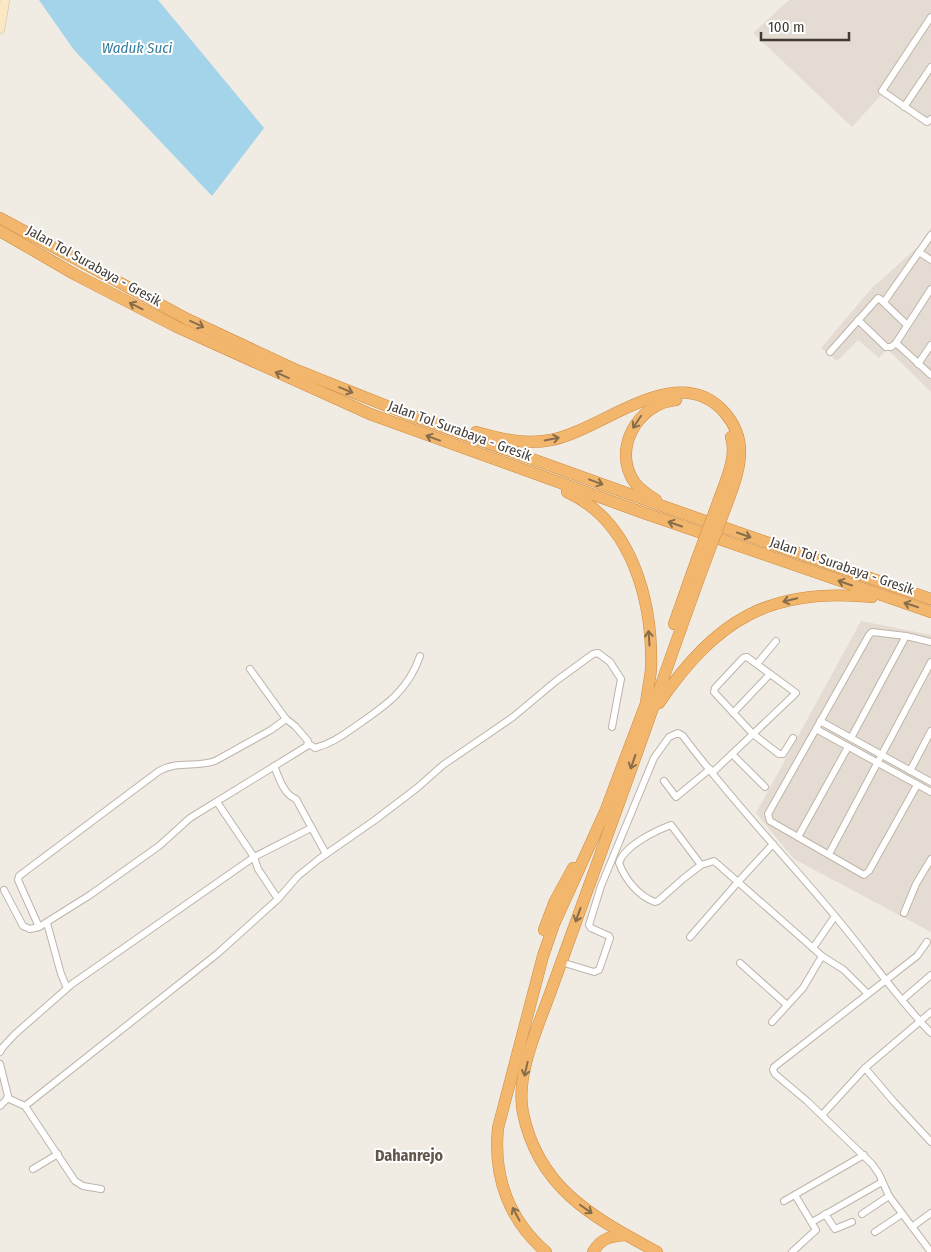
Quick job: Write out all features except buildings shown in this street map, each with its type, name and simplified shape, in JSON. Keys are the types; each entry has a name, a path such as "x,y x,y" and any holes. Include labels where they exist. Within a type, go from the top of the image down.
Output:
{"highway":[{"name":"Jalan Tol Surabaya - Gresik","path":"0,218 187,319 294,369 402,412 665,507 931,599"},
{"name":"Jalan Tol Surabaya - Gresik","path":"0,231 76,275 175,326 370,414 478,454 931,612"},
{"path":"402,412 501,439 540,442 574,434 652,396 687,393 700,396 724,411 731,420 738,436 741,452 738,469 721,507 605,812 558,893 536,952 525,999 514,1066 498,1128 496,1149 500,1181 518,1219 531,1238 546,1251"},
{"path":"665,507 634,482 628,464 628,443 634,426 646,411 660,404 680,399 694,402 710,410 720,418 731,434 733,442 732,461 721,507"},
{"path":"478,454 577,497 611,524 622,539 635,570 646,608 650,636 650,670 646,704"},
{"path":"657,1252 626,1235 568,1196 552,1179 536,1152 524,1119 522,1101 529,1055 617,809 701,560"},
{"path":"649,716 676,678 697,653 713,638 745,615 769,605 814,595 844,594 891,599"},
{"path":"593,1252 596,1246 604,1239 626,1235"}],"main road":[{"path":"0,29 5,0"}],"street":[{"path":"931,17 882,89 882,93 904,107 928,122 931,120"},
{"path":"904,107 931,67"},
{"path":"884,302 931,235"},
{"path":"919,252 931,260"},
{"path":"858,320 886,347 891,347 896,343 931,290"},
{"path":"830,352 876,299 884,302 907,325"},
{"path":"896,343 931,375"},
{"path":"918,364 931,345"},
{"path":"917,785 867,874 864,875 770,821 768,814 869,635 872,632 906,636 931,642"},
{"path":"851,738 906,636"},
{"path":"757,664 776,641"},
{"path":"26,1106 217,954 278,899 298,876 417,788 443,765 513,717 556,681 593,654 598,653 610,662 621,679 612,727"},
{"path":"250,669 286,718 309,744 315,748 329,743 382,708 403,689 420,656"},
{"path":"664,781 676,797 732,754 754,734 796,693 747,657 743,658 714,690 754,734 781,754 793,738"},
{"path":"828,854 931,662"},
{"path":"733,713 770,674"},
{"path":"39,927 18,880 19,876 158,771 173,765 215,761 271,730 286,718"},
{"path":"820,721 931,782"},
{"path":"816,729 931,792"},
{"path":"910,771 931,731"},
{"path":"561,962 594,972 599,970 610,938 590,927 590,921 601,886 654,758 662,745 675,733 680,734 836,916 902,1000 931,1033"},
{"path":"4,890 23,926 28,928 39,927 90,895 159,846 190,818 309,744"},
{"path":"798,837 848,747"},
{"path":"732,754 765,787"},
{"path":"274,766 286,793 296,799 326,854"},
{"path":"217,802 254,857 258,869 278,899"},
{"path":"701,865 671,825 629,847 622,855 619,863 634,888 646,898 655,902 701,865 714,861 822,956 844,970 868,994"},
{"path":"0,1052 15,1034 67,988 254,857 311,828"},
{"path":"690,937 773,844"},
{"path":"904,913 916,884 931,858"},
{"path":"0,901 9,899"},
{"path":"813,948 836,916"},
{"path":"46,923 60,974 67,988"},
{"path":"927,942 917,956 773,1068 775,1074 864,1155 879,1174 889,1196 931,1252"},
{"path":"772,1022 803,988 822,956"},
{"path":"740,963 787,1005"},
{"path":"902,1000 931,976"},
{"path":"822,1115 866,1068 931,1012"},
{"path":"0,1064 7,1091 7,1098 0,1106"},
{"path":"866,1068 931,1142"},
{"path":"7,1098 26,1106 78,1184 88,1188 101,1189"},
{"path":"32,1169 58,1154"},
{"path":"784,1201 864,1155"},
{"path":"812,1222 882,1182"},
{"path":"792,1252 816,1230 795,1195"},
{"path":"862,1214 889,1196"},
{"path":"912,1227 931,1213"},
{"path":"825,1214 836,1230 852,1222"},
{"path":"876,1232 902,1214"}],"shaded area":[{"path":"789,0 931,0 931,125 909,109 881,95 852,127 753,33"},
{"path":"931,228 931,392 887,349 879,358 858,340 837,361 821,348 873,287 919,246"},
{"path":"861,621 931,635 931,932 794,859 756,813"}],"water":[{"name":"Waduk Suci","path":"39,0 158,0 264,128 212,196 74,50"}],"district":[{"name":"Dahanrejo","path":"409,1155"}]}
